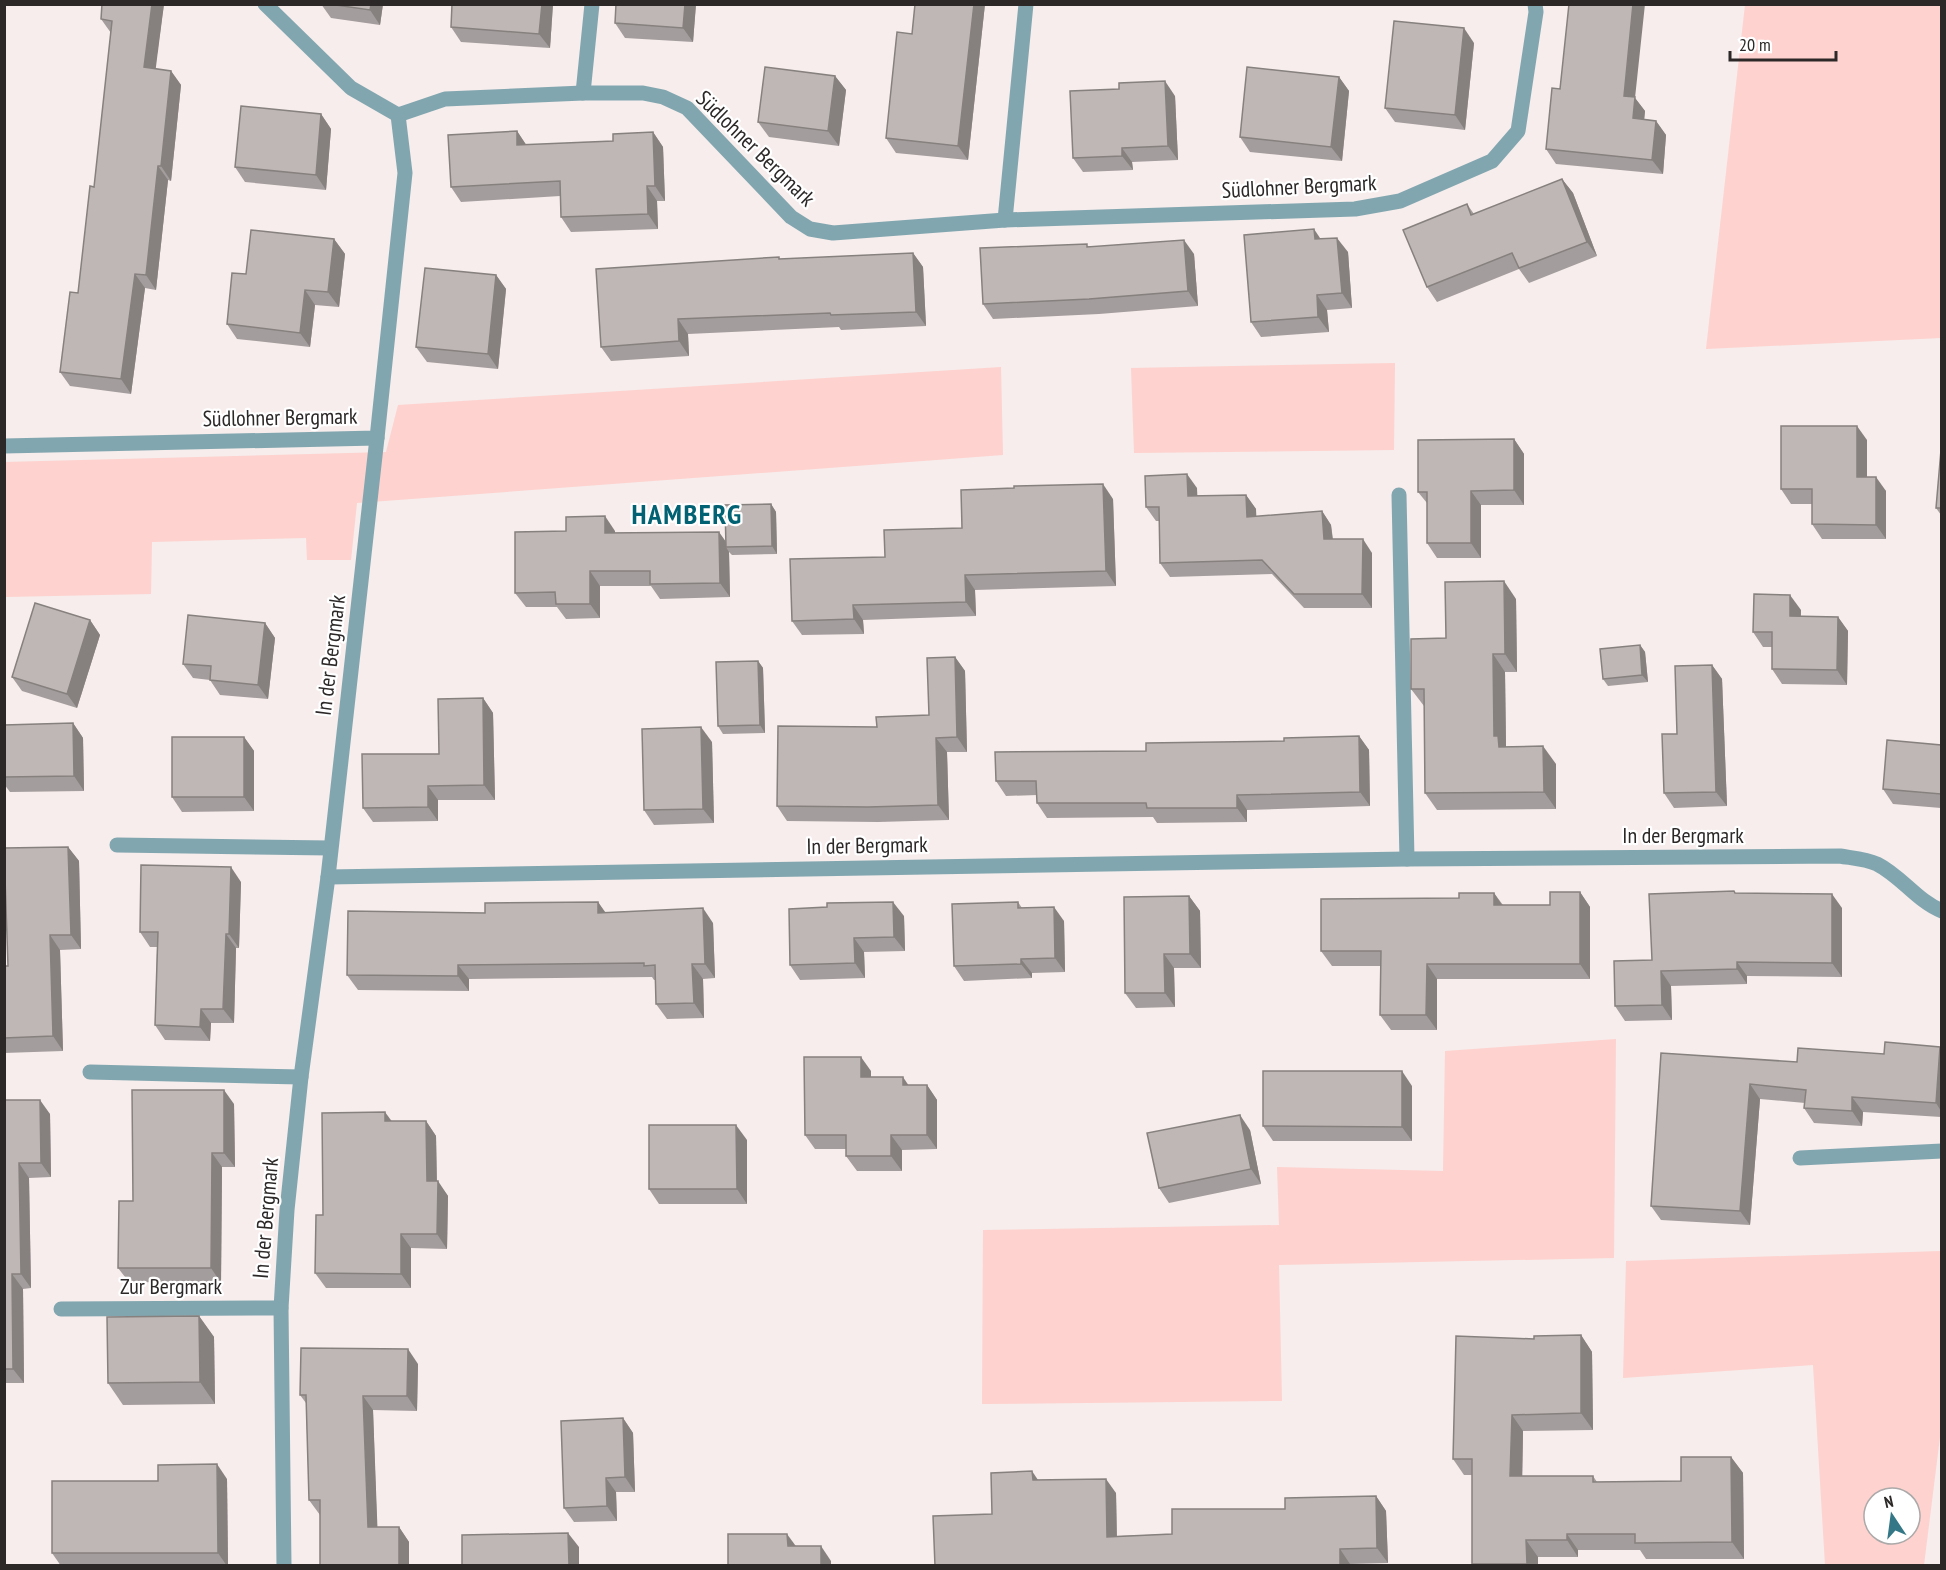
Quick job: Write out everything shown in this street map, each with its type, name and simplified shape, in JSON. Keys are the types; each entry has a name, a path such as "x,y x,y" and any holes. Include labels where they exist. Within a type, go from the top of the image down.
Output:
{"street":[{"path":"265,4 351,88 398,116"},
{"path":"583,93 592,4"},
{"path":"1005,220 1026,4"},
{"name":"Südlohner Bergmark","path":"4,446 377,438 405,173 398,116 445,99 583,93 643,93 663,97 687,108 791,217 810,229 833,233 1005,220 1355,209 1400,201 1492,161 1518,131 1536,12 1535,4"},
{"name":"In der Bergmark","path":"284,1566 281,1308 287,1210 301,1077 328,877 377,438"},
{"path":"1400,495 1407,859"},
{"path":"117,845 330,848"},
{"name":"In der Bergmark","path":"328,877 1407,859 1840,856 1875,863 1899,878 1931,907 1941,911"},
{"path":"90,1072 301,1077"},
{"path":"1800,1158 1941,1151"},
{"name":"Zur Bergmark","path":"61,1309 281,1308"}],"shaded area":[{"path":"1745,5 1941,5 1941,338 1706,349"},
{"path":"1395,363 1394,450 1134,453 1131,368"},
{"path":"1001,367 1003,455 357,503 351,560 307,560 306,538 152,542 151,594 5,597 4,462 386,452 398,405"},
{"path":"1616,1039 1614,1258 1279,1265 1282,1401 982,1404 983,1230 1279,1225 1277,1167 1443,1171 1445,1051"},
{"path":"1941,1251 1942,1421 1924,1565 1825,1565 1813,1365 1623,1378 1626,1261"}],"building":[{"path":"102,4 152,4 144,67 171,71 146,275 135,274 121,379 60,372 70,292 78,293 90,186 94,187 112,21 101,19"},
{"path":"329,4 371,4 370,10"},
{"path":"452,4 542,4 539,34 451,27"},
{"path":"616,4 685,4 683,28 615,23"},
{"path":"915,4 974,4 958,146 886,138 897,32 912,34"},
{"path":"1569,4 1633,4 1624,96 1635,97 1633,118 1656,121 1652,160 1546,149 1552,88 1560,89"},
{"path":"1394,21 1464,28 1455,115 1385,108"},
{"path":"765,67 835,76 828,131 758,122"},
{"path":"1247,67 1339,77 1331,147 1240,137"},
{"path":"1165,81 1168,146 1122,148 1122,156 1073,158 1070,91 1119,89 1119,83"},
{"path":"241,106 321,114 316,175 235,167"},
{"path":"517,131 517,145 613,141 613,134 653,132 655,186 647,186 648,214 561,217 560,181 451,187 448,135"},
{"path":"1562,179 1587,242 1519,268 1512,253 1427,287 1403,230 1467,204 1471,215"},
{"path":"1314,229 1315,239 1337,238 1342,293 1317,295 1318,317 1251,322 1244,235"},
{"path":"251,230 334,239 328,292 305,290 300,333 227,324 232,273 246,274"},
{"path":"1184,240 1188,291 983,304 980,248 1087,244 1087,247"},
{"path":"913,253 916,312 678,319 679,341 601,347 596,269 779,257 779,259"},
{"path":"425,268 496,275 488,354 416,347"},
{"path":"1781,426 1857,426 1857,477 1876,477 1876,525 1812,524 1812,489 1781,489"},
{"path":"1514,439 1514,490 1471,491 1471,543 1427,543 1427,492 1418,492 1418,440"},
{"path":"1941,450 1941,508 1936,508"},
{"path":"1187,474 1188,496 1246,495 1247,517 1322,511 1324,539 1363,539 1362,594 1294,594 1262,560 1160,563 1159,507 1146,507 1145,476"},
{"path":"1103,484 1106,571 965,575 966,602 853,605 854,619 792,621 790,559 885,557 884,530 962,528 961,490"},
{"path":"771,504 772,546 726,547 725,505"},
{"path":"605,516 605,533 719,532 720,583 650,584 650,571 590,571 590,604 556,604 555,592 515,593 515,532 566,531 566,517"},
{"path":"1504,581 1505,654 1493,654 1494,736 1498,736 1499,747 1543,746 1544,792 1425,793 1424,689 1411,689 1411,639 1446,638 1445,582"},
{"path":"1754,594 1790,595 1790,616 1838,617 1837,670 1772,669 1772,632 1753,632"},
{"path":"35,603 90,620 67,694 12,677"},
{"path":"188,615 265,623 258,685 210,680 211,666 183,664"},
{"path":"1640,645 1642,675 1603,679 1600,649"},
{"path":"955,657 957,737 936,738 938,805 777,806 778,726 877,727 876,717 929,715 927,658"},
{"path":"758,661 760,725 718,726 716,662"},
{"path":"1712,665 1716,792 1664,793 1662,734 1677,734 1675,666"},
{"path":"483,698 484,785 428,786 428,807 363,808 362,754 439,754 438,699"},
{"path":"73,723 74,776 4,777 4,725"},
{"path":"701,727 703,809 644,810 642,729"},
{"path":"1359,736 1360,792 1237,795 1237,808 1147,808 1146,803 1037,803 1036,781 996,781 995,752 1146,751 1146,743 1284,741 1284,738"},
{"path":"172,737 244,737 244,797 172,797"},
{"path":"1887,740 1941,745 1941,794 1883,789"},
{"path":"68,847 71,935 50,935 53,1036 4,1038 4,966 8,966 4,848"},
{"path":"141,865 231,867 223,1009 201,1009 200,1027 155,1025 158,932 140,932"},
{"path":"1734,891 1735,893 1832,894 1832,963 1737,962 1737,969 1661,971 1662,1005 1615,1006 1614,961 1652,960 1649,894"},
{"path":"1550,892 1580,892 1580,964 1427,964 1426,1015 1380,1015 1381,951 1321,951 1321,899 1459,898 1459,893 1494,893 1494,905 1550,905"},
{"path":"1189,896 1190,954 1164,954 1165,993 1125,993 1124,897"},
{"path":"598,902 598,913 703,908 705,964 692,964 694,1003 656,1004 655,965 644,966 644,963 458,965 458,976 347,975 348,911 485,913 485,903"},
{"path":"893,902 894,937 854,938 855,963 790,965 789,909 827,907 827,903"},
{"path":"1018,902 1018,908 1054,907 1055,958 1021,959 1021,964 954,966 952,904"},
{"path":"1885,1042 1940,1047 1936,1103 1852,1097 1852,1111 1804,1108 1806,1090 1750,1084 1740,1211 1651,1206 1661,1053 1797,1062 1798,1048 1884,1054"},
{"path":"804,1057 861,1057 861,1077 903,1077 903,1085 927,1085 927,1135 891,1135 891,1156 846,1156 846,1135 805,1135"},
{"path":"1263,1071 1402,1071 1402,1127 1263,1126"},
{"path":"132,1090 224,1090 224,1153 212,1153 211,1268 118,1268 119,1201 133,1201"},
{"path":"4,1100 40,1100 41,1163 19,1163 21,1274 12,1274 13,1369 4,1369"},
{"path":"385,1112 385,1121 426,1121 427,1181 438,1181 437,1234 401,1234 401,1274 315,1273 316,1215 323,1215 322,1113"},
{"path":"1240,1115 1251,1169 1159,1188 1147,1133"},
{"path":"649,1125 736,1125 737,1189 649,1189"},
{"path":"199,1316 200,1382 108,1383 107,1317"},
{"path":"1581,1335 1581,1413 1512,1415 1510,1476 1593,1476 1593,1482 1681,1481 1681,1457 1731,1457 1732,1542 1635,1543 1635,1534 1567,1534 1567,1540 1526,1540 1527,1564 1472,1564 1472,1459 1453,1459 1456,1336 1534,1339 1534,1336"},
{"path":"301,1348 408,1349 407,1396 363,1396 368,1527 399,1527 399,1566 320,1566 320,1500 309,1500 306,1395 300,1395"},
{"path":"623,1418 625,1477 606,1478 607,1506 564,1508 561,1421"},
{"path":"217,1464 218,1553 52,1553 52,1481 158,1481 158,1465"},
{"path":"1032,1471 1033,1480 1106,1479 1107,1537 1172,1534 1172,1509 1285,1509 1285,1498 1376,1496 1377,1548 1340,1549 1340,1566 935,1566 933,1516 992,1514 991,1473"},
{"path":"568,1533 569,1566 462,1566 462,1535"},
{"path":"728,1534 787,1534 788,1546 821,1546 821,1566 728,1566"}],"district":[{"name":"HAMBERG","path":"687,514"}]}
